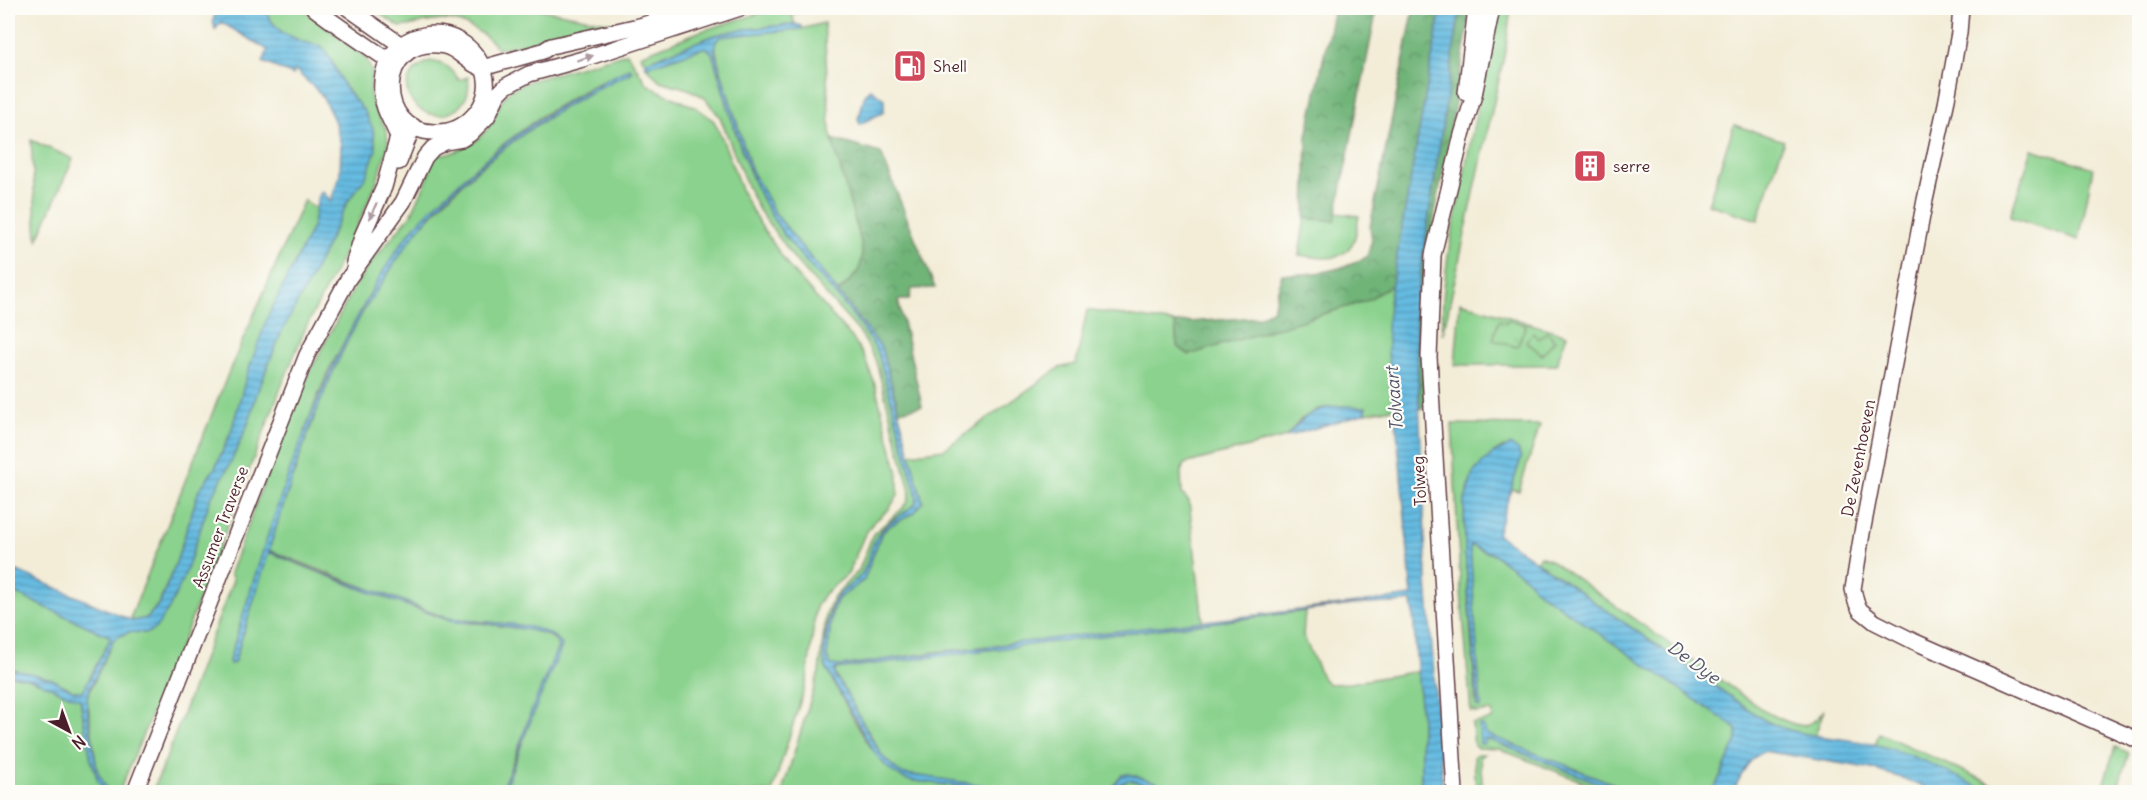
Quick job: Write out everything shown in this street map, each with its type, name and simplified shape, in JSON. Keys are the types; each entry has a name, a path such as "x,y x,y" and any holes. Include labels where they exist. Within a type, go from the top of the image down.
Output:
{"main road":[{"path":"314,8 333,23 337,30 389,65"},
{"path":"348,8 400,45"},
{"path":"389,65 417,47 431,45 445,46 461,54 469,63 479,62 542,44 550,46 643,25 697,8"},
{"path":"486,84 521,73 529,74 583,59 740,8"},
{"name":"Tolweg","path":"1462,135 1476,8"},
{"name":"Tolweg","path":"1455,792 1429,357 1433,255 1474,95 1492,8"},
{"name":"De Zevenhoeven","path":"1961,8 1959,33 1946,104 1923,212 1862,533 1853,589 1856,602 1860,610 1875,622 1903,636 2139,741"},
{"path":"429,34 460,41 479,62 486,84 484,99 469,121 455,129 420,129 401,116 394,106 390,92 389,65 400,45 415,37 429,34"},
{"name":"Assumer Traverse","path":"384,188 398,137 382,95 389,65"},
{"name":"Assumer Traverse","path":"135,792 307,355 348,279 403,201 425,157 433,148 445,142 462,139 477,129 487,117 498,94 506,86 529,74"},
{"name":"Assumer Traverse","path":"397,209 420,129"},
{"name":"Assumer Traverse","path":"348,279 363,234 384,188 420,129"}],"green space":[{"path":"264,8 302,8 366,58 372,72 370,94 373,106 387,131 388,146 376,184 345,252 306,327 188,628 119,792 8,792 8,675 31,679 80,699 91,759 98,781 107,789 97,770 87,697 114,639 129,632 147,633 186,572 210,500 230,464 250,419 256,396 281,333 310,280 348,201 366,177 364,111 345,88 329,56 321,46 303,42 283,33 272,22"},
{"path":"371,8 533,8 622,25 498,49 482,34 460,23 440,20 400,27"},
{"path":"777,8 815,8 792,14 795,24 738,30 715,35 645,62 640,55 701,31"},
{"path":"1334,8 1377,8 1335,221 1305,218 1307,136"},
{"path":"1414,8 1441,8 1392,285 1366,301 1189,355 1177,346 1175,323 1259,317 1273,309 1282,274 1326,271 1347,266 1367,257 1372,240 1370,227"},
{"path":"1460,8 1471,8 1427,256 1422,356 1426,406 1420,409 1415,309"},
{"path":"1497,8 1511,8 1506,47 1443,334 1443,302 1449,249"},
{"path":"824,23 830,131 862,251 858,271 838,292 774,212 751,169 718,61 715,43 720,37 801,29"},
{"path":"706,47 712,53 748,168 769,212 794,247 857,321 878,353 917,496 916,503 880,532 861,575 837,596 833,603 826,632 824,652 826,669 861,732 883,762 895,773 908,780 1002,792 782,792 819,672 826,614 833,597 859,570 873,534 902,509 908,501 910,491 876,361 861,334 795,260 759,210 720,117 704,97 688,89 660,81 646,67"},
{"path":"627,53 647,84 697,108 714,121 742,192 756,218 789,267 854,340 865,358 875,385 898,473 898,495 889,509 872,524 864,536 848,574 824,594 816,607 807,680 772,792 503,792 562,645 554,637 528,627 465,621 442,616 269,550 298,461 332,374 363,312 418,230 464,182 516,139 572,102 632,72 630,69 588,88 543,115 502,145 470,172 410,232 373,288 329,370 314,405 263,552 229,661 234,663 268,552 366,591 454,622 480,623 545,634 555,639 558,647 500,792 152,792 233,580 230,573 278,444 306,379 355,286 371,262 411,215 430,173 425,167 437,155 454,152 476,141 489,127 502,100 510,90 527,82"},
{"path":"430,61 447,66 459,80 468,77 466,97 459,107 447,114 434,115 422,111 413,103 408,93 408,81 415,70"},
{"path":"1734,125 1784,141 1758,220 1708,204"},
{"path":"832,139 881,153 935,288 912,289 909,300 898,300 922,406 899,411 881,347 838,292 858,271 862,251"},
{"path":"31,140 73,159 37,241 37,239"},
{"path":"2032,149 2093,168 2079,240 2010,217"},
{"path":"304,200 316,209 312,228 296,262 231,432 215,468 199,490 177,560 159,603 147,618 133,621 131,616 228,374"},
{"path":"1336,213 1359,216 1355,237 1350,248 1330,258 1299,255 1305,218 1335,221"},
{"path":"1379,285 1392,285 1389,372 1394,408 1366,413 1366,407 1338,406 1318,409 1300,420 1286,437 1184,464 1181,472 1182,494 1189,501 1203,622 935,652 841,666 831,665 827,657 832,612 838,599 864,580 881,534 891,525 914,513 923,502 909,454 944,449 1059,368 1076,364 1087,310 1175,323 1177,346"},
{"path":"1460,302 1567,335 1556,365 1455,365"},
{"path":"1499,320 1526,325 1517,347 1493,340"},
{"path":"1547,332 1555,340 1542,355 1526,341 1533,333 1539,339"},
{"path":"1452,424 1540,425 1519,491 1511,489 1521,458 1504,447 1492,454 1473,473 1464,504 1465,552 1476,707 1470,545 1495,555 1527,579 1535,589 1733,726 1737,731 1737,740 1713,792 1634,792 1486,734 1483,726 1483,744 1486,738 1621,792 1609,792 1499,749 1474,746 1472,724 1493,719 1492,711 1471,712 1460,579"},
{"path":"1540,556 1552,561 1766,712 1790,723 1804,725 1811,723 1824,710 1815,736 1782,729 1764,720 1536,561"},
{"path":"8,590 111,637 83,691 74,691 52,679 8,668"},
{"path":"1305,611 1303,635 1323,679 1329,684 1350,683 1418,671 1421,718 1421,792 1188,792 1129,774 1122,775 1109,792 1029,792 913,776 900,773 883,757 834,672 838,668"},
{"path":"1879,733 2008,792 1987,792 1912,756 1875,745"},
{"path":"2115,747 2129,753 2116,792 2101,792"},
{"path":"1484,754 1480,757 1483,792 1476,792 1474,756"},
{"path":"1130,780 1173,792 1115,792 1123,782"}],"water":[{"path":"212,8 264,8 272,22 283,33 303,42 321,46 329,56 345,88 364,111 373,129 376,150 366,177 348,201 310,280 281,333 256,396 250,419 230,464 210,500 186,572 169,609 155,629 147,633 129,632 114,639 90,688 87,697 88,714 97,770 107,789 105,792 98,781 91,759 80,699 31,679 8,674 8,668 52,679 74,691 83,691 111,637 8,590 8,567 133,621 147,618 160,603 177,560 199,490 215,468 231,432 247,374 268,316 312,228 318,198 322,191 331,201 340,174 341,144 334,120 321,94 295,70 293,75 263,62 268,50 221,22 215,30 213,20 217,10"},
{"name":"Tolvaart","path":"1441,8 1460,8 1415,309 1427,582 1443,792 1421,792 1421,718 1412,601 1345,606 835,669 835,676 871,738 883,757 900,773 1029,792 1002,792 908,780 899,776 883,764 877,756 830,676 824,655 829,616 836,598 864,571 874,541 881,531 916,503 917,496 878,353 857,321 794,247 769,212 740,146 712,53 706,47 646,67 645,62 715,35 738,30 795,24 802,26 801,29 720,37 715,43 715,53 751,169 774,212 881,347 923,502 914,513 891,525 881,534 864,580 838,599 832,612 827,657 831,665 841,666 1412,596 1396,420 1389,372 1387,324 1390,294"},
{"path":"630,68 632,72 573,102 486,162 436,209 411,240 362,313 332,373 298,461 269,550 440,616 528,627 554,637 562,645 503,792 500,792 558,647 555,639 545,634 480,623 454,622 366,591 269,552 234,663 230,664 229,661 284,488 316,403 355,321 395,254 410,232 440,200 492,154 558,107"},
{"path":"871,89 884,99 884,112 860,124 858,118 864,99"},
{"path":"1337,406 1366,407 1366,413 1286,437 1308,415"},
{"path":"1511,445 1518,450 1521,458 1497,534 1764,720 1792,731 1891,749 1933,765 1987,792 1935,792 1902,778 1868,768 1764,751 1749,763 1733,792 1713,792 1737,740 1737,731 1733,726 1535,589 1527,579 1495,555 1470,545 1481,707 1478,708 1465,552 1464,504 1473,473 1492,454"},
{"path":"1479,725 1483,726 1486,734 1634,792 1621,792 1487,739 1480,744"},
{"path":"1129,774 1188,792 1173,792 1130,780 1123,782 1115,792 1109,792 1122,775"}],"place":[{"name":"Shell","path":"910,66"},
{"name":"serre","path":"1590,166"}],"water label":[{"name":"De Dye","path":"1694,662"}]}
